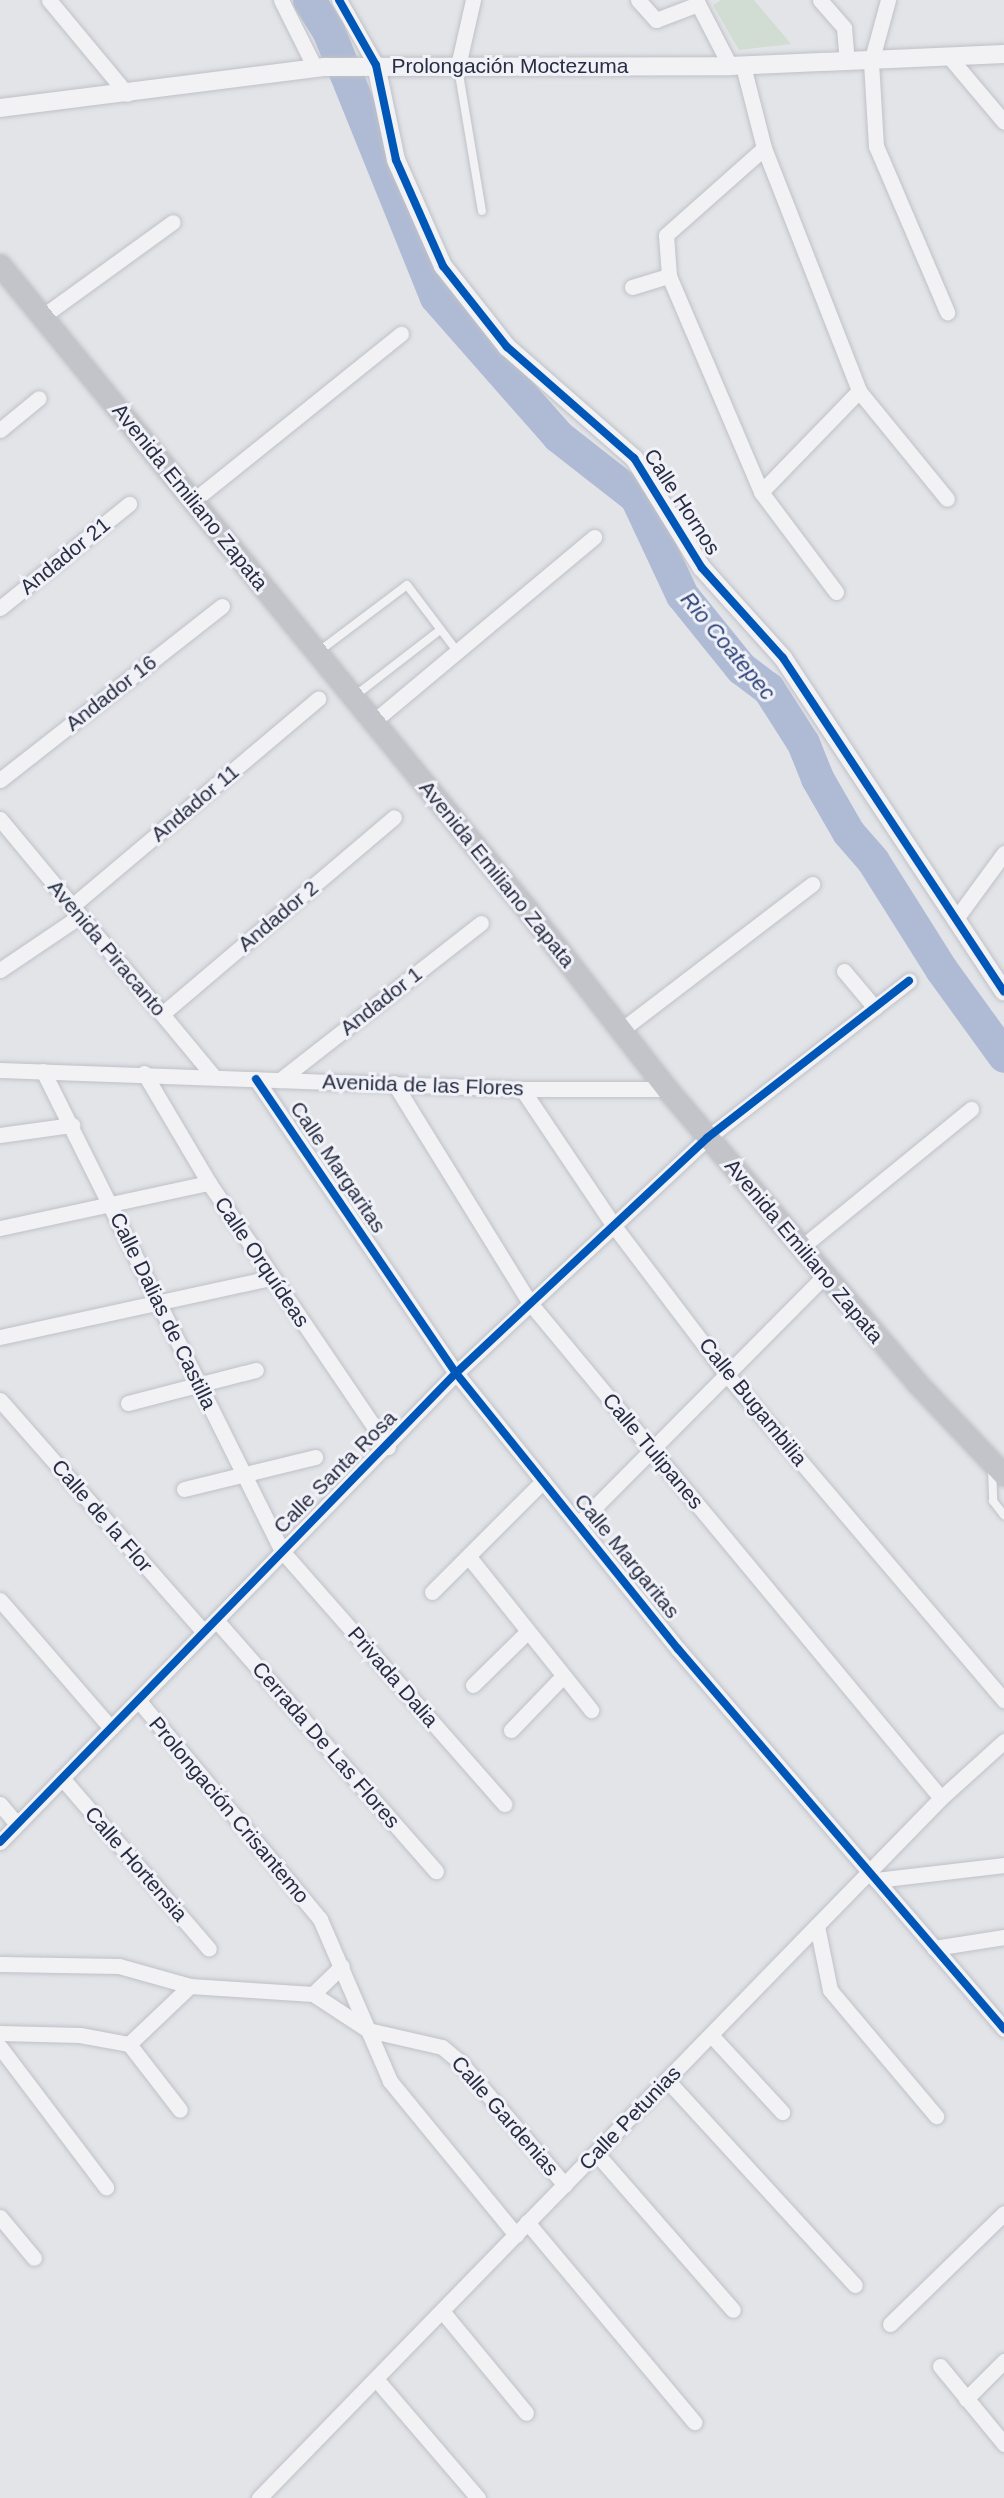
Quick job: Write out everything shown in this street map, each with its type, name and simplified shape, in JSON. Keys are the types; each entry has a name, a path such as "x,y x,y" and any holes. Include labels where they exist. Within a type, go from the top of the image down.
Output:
{"main road":[{"name":"Avenida Emiliano Zapata","path":"0,265 526,908 666,1089 825,1275 998,1470"}],"street":[{"path":"49,0 127,94"},
{"path":"281,0 319,68"},
{"name":"Calle Hornos","path":"339,0 371,65 396,160 443,266 507,346 634,458 702,568 783,658 1004,992"},
{"path":"458,66 473,0"},
{"path":"638,0 656,20 697,2 736,66 764,148 860,391 947,499"},
{"path":"820,0 844,28 847,62"},
{"path":"888,0 871,62 876,146 947,312"},
{"name":"Prolongación Moctezuma","path":"0,108 127,94 319,68 371,65 736,66 871,62 1004,54"},
{"path":"951,58 1004,122"},
{"path":"764,148 666,236 669,276 760,492 836,592"},
{"path":"43,316 173,222"},
{"path":"632,287 669,276"},
{"path":"193,501 402,334"},
{"path":"760,492 860,391"},
{"path":"0,430 39,398"},
{"name":"Andador 21","path":"0,608 129,504"},
{"path":"374,721 594,537"},
{"name":"Andador 16","path":"0,780 222,606"},
{"name":"Andador 11","path":"0,970 76,911 318,699"},
{"name":"Andador 2","path":"162,1014 394,818"},
{"name":"Avenida Piracanto","path":"0,819 213,1076"},
{"path":"956,920 1004,853"},
{"path":"620,1030 812,884"},
{"name":"Andador 1","path":"280,1080 481,923"},
{"path":"844,971 875,1008"},
{"name":"Calle Santa Rosa","path":"0,1842 282,1551 388,1447 456,1373 707,1138 909,981"},
{"name":"Avenida de las Flores","path":"0,1070 144,1073 522,1089 666,1089"},
{"name":"Calle Dalias de Castilla","path":"43,1071 72,1125 282,1551"},
{"name":"Calle Orquídeas","path":"144,1073 209,1183 271,1278 388,1447"},
{"name":"Calle Margaritas","path":"256,1078 456,1373 579,1523 678,1649 1004,2028"},
{"name":"Calle Tulipanes","path":"394,1083 530,1304 941,1798"},
{"name":"Calle Bugambilia","path":"522,1089 614,1226 729,1376 1004,1700"},
{"path":"802,1246 971,1109"},
{"path":"0,1135 72,1125"},
{"path":"0,1228 209,1183"},
{"path":"579,1523 729,1376 825,1275"},
{"path":"0,1336 271,1278"},
{"path":"128,1403 198,1383 256,1370"},
{"name":"Calle de la Flor","path":"0,1400 204,1632"},
{"path":"184,1489 315,1457"},
{"path":"432,1592 543,1481"},
{"name":"Privada Dalia","path":"282,1551 504,1804"},
{"path":"469,1557 562,1677 591,1710"},
{"path":"0,1600 111,1728"},
{"name":"Cerrada De Las Flores","path":"216,1620 436,1871"},
{"path":"473,1685 527,1632"},
{"path":"511,1730 562,1677"},
{"name":"Prolongación Crisantemo","path":"139,1701 320,1919 390,2081 516,2235"},
{"name":"Calle Petunias","path":"259,2498 817,1926 873,1876 941,1798 1004,1741"},
{"name":"Calle Hortensia","path":"62,1778 209,1949"},
{"path":"0,1804 17,1824"},
{"path":"873,1876 1004,1865"},
{"path":"817,1926 830,1990 936,2116"},
{"path":"934,1948 1004,1937"},
{"path":"0,1964 119,1966 190,1986 313,1994 342,1966"},
{"path":"129,2044 190,1986"},
{"name":"Calle Gardenias","path":"313,1994 368,2030 442,2047 461,2063 565,2185"},
{"path":"0,2033 80,2035 129,2044 180,2110"},
{"path":"711,2035 782,2112"},
{"path":"0,2047 106,2187"},
{"path":"668,2079 855,2285"},
{"path":"596,2153 733,2310"},
{"path":"890,2325 1004,2213"},
{"path":"0,2217 34,2258"},
{"path":"527,2222 694,2422"},
{"path":"441,2311 526,2413"},
{"path":"966,2399 1004,2361"},
{"path":"940,2366 1004,2444"},
{"path":"376,2379 478,2498"}],"lane":[{"path":"458,66 482,211"},
{"path":"317,653 407,585 457,651"},
{"path":"355,697 440,630"},
{"path":"998,1470 993,1502 1004,1515"}],"shaded area":[{"path":"721,0 754,0 791,44 739,50 713,5"}],"waterway":[{"name":"Rio Coatepec","path":"309,0 328,30 436,297 558,436 636,497 682,595 741,668 768,688 803,743 817,778 848,832 873,861 941,969 1004,1056"}],"cycle path":[{"path":"339,0 376,65 396,160 443,266 507,347 634,458 702,568 783,658 1004,992"},
{"path":"0,1842 456,1373 707,1138 909,981"},
{"path":"256,1079 456,1373 678,1649 1004,2029"}]}
